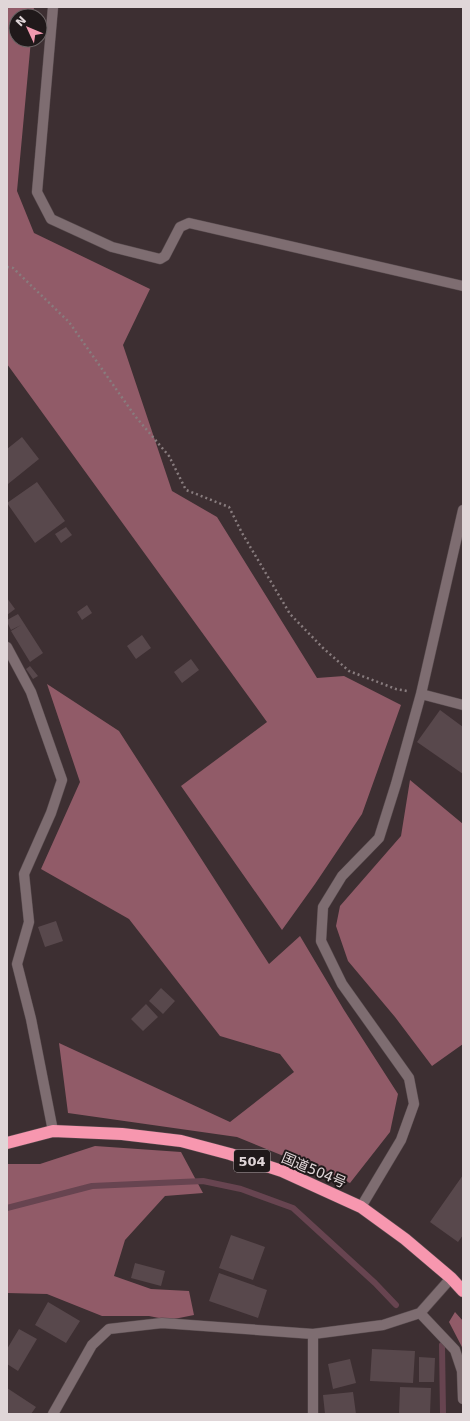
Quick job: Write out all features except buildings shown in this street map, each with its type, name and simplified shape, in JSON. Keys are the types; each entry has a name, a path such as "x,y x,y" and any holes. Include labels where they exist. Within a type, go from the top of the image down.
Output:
{"highway":[{"name":"国道504号","path":"7,1144 53,1131 122,1134 181,1141 230,1154 282,1171 361,1207 405,1239 463,1290"}],"street":[{"path":"53,7 37,192 51,219 112,248 160,259 165,256 180,227 189,223 463,286"},
{"path":"361,1207 401,1140 414,1104 409,1078 342,984 321,941 323,907 342,876 379,838 421,694 463,510"},
{"path":"7,647 32,692 62,780 51,813 24,874 29,922 17,964 31,1019 53,1131"},
{"path":"421,694 463,705"},
{"path":"53,1414 92,1345 109,1329 162,1323 313,1334 383,1325 420,1313 451,1278"},
{"path":"420,1313 456,1350 462,1371 463,1399"},
{"path":"313,1334 313,1414"}],"path":[{"path":"7,267 13,268 69,322 135,416 168,456 186,490 229,507 242,533 290,614 323,648 349,670 396,689 421,694"}],"shaded area":[{"path":"7,7 34,7 8,8 8,48 30,48 17,191 34,233 150,289 123,345 172,491 217,517 317,678 344,676 401,705 362,814 282,930 181,786 267,722 7,364"},
{"path":"47,684 119,731 269,964 300,936 344,1010 398,1094 390,1132 350,1183 237,1137 68,1113 59,1043 230,1122 294,1072 280,1054 220,1036 129,919 41,869 80,782"},
{"path":"410,780 463,824 463,1044 432,1066 395,1017 348,961 336,926 340,906 401,836"},
{"path":"95,1146 181,1152 203,1193 165,1196 125,1240 114,1276 151,1289 189,1291 194,1315 169,1320 149,1316 102,1316 47,1294 7,1293 7,1164 40,1164"},
{"path":"455,1312 463,1321 463,1349 449,1322"}],"waterway":[{"path":"7,1208 92,1186 203,1181 241,1189 293,1208 375,1283 396,1305"},
{"path":"442,1345 443,1414"}]}
